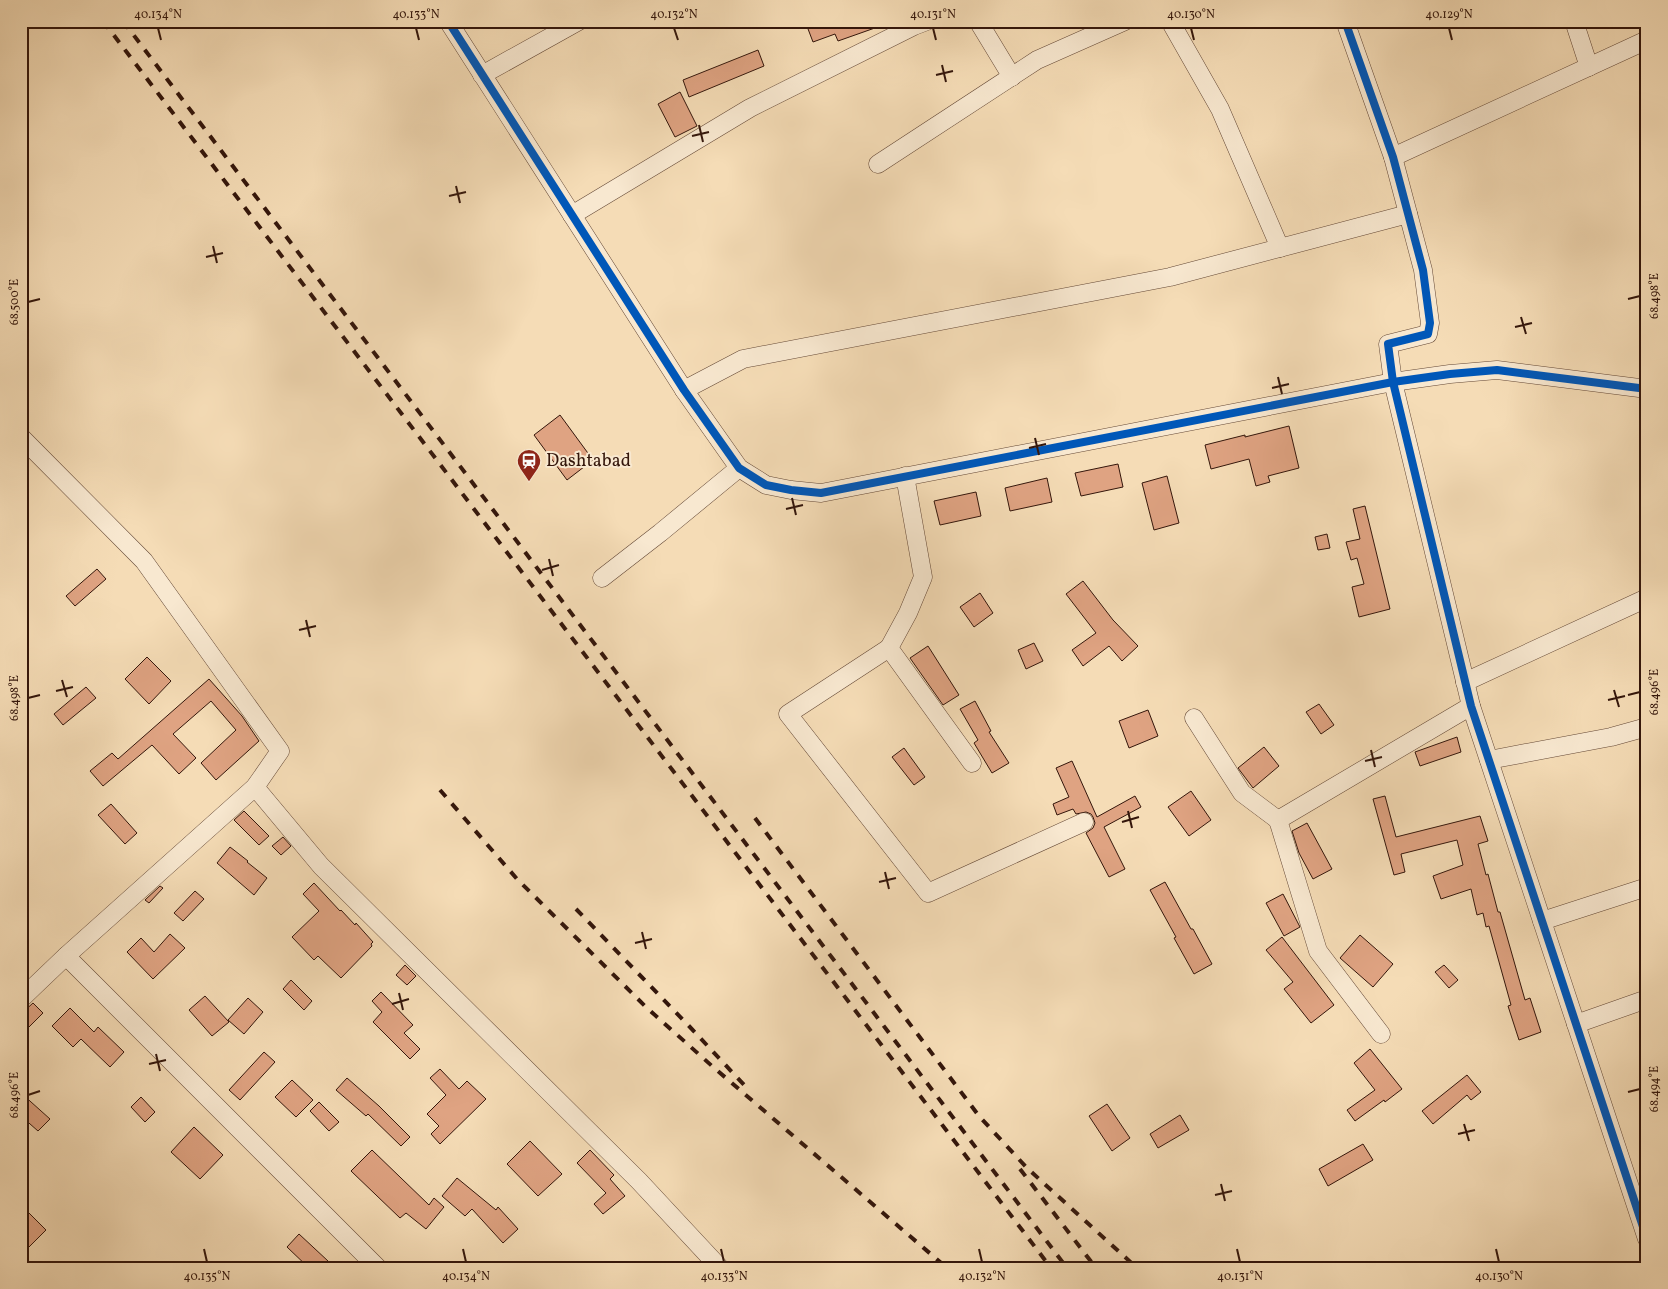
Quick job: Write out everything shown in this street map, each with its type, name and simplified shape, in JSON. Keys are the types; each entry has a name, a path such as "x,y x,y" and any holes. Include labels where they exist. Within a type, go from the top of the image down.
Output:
{"street":[{"path":"448,21 684,390 739,468 766,484 791,490 821,493 1393,382 1450,374 1497,370 1647,389"},
{"path":"482,75 579,21"},
{"path":"572,215 750,108 927,21"},
{"path":"978,21 1012,77"},
{"path":"878,164 1037,60 1125,21"},
{"path":"1170,21 1220,109 1280,248"},
{"path":"1345,21 1393,157 1423,270 1430,322 1428,334 1388,344 1393,382 1465,682 1471,706 1646,1233"},
{"path":"1574,21 1590,67"},
{"path":"1393,157 1647,40"},
{"path":"684,390 743,358 1170,278 1408,214"},
{"path":"21,437 144,562 280,751 255,788 66,956 21,999"},
{"path":"602,578 739,468"},
{"path":"905,476 923,577 908,613 889,648 788,714 928,893 1084,822"},
{"path":"1465,682 1647,598"},
{"path":"889,648 972,763"},
{"path":"1278,820 1471,706"},
{"path":"1194,718 1242,793 1278,820 1318,951 1381,1034"},
{"path":"1489,760 1611,737 1647,727"},
{"path":"255,788 321,866 638,1181 720,1268"},
{"path":"1542,921 1647,887"},
{"path":"66,956 378,1268"},
{"path":"1576,1024 1647,999"}],"building":[{"path":"805,21 889,21 889,23 838,41 835,34 813,42"},
{"path":"758,50 764,66 689,97 683,80"},
{"path":"680,92 697,126 675,137 658,104"},
{"path":"560,415 593,460 567,480 534,435"},
{"path":"1289,426 1299,468 1268,476 1270,482 1256,486 1249,459 1211,469 1205,445"},
{"path":"1118,464 1123,487 1081,496 1075,473"},
{"path":"1167,476 1179,523 1154,530 1142,483"},
{"path":"1047,478 1052,502 1010,511 1005,488"},
{"path":"976,492 981,516 940,525 934,501"},
{"path":"1365,506 1390,609 1359,617 1352,587 1364,584 1357,558 1351,560 1346,542 1360,539 1353,509"},
{"path":"1327,534 1330,548 1318,550 1315,537"},
{"path":"97,569 106,579 75,606 66,596"},
{"path":"1083,581 1113,620 1138,646 1122,661 1109,646 1083,666 1072,650 1096,633 1066,594"},
{"path":"980,593 993,613 974,627 960,607"},
{"path":"1034,643 1043,661 1026,669 1018,650"},
{"path":"928,646 959,695 943,705 910,658"},
{"path":"147,657 171,681 149,704 125,679"},
{"path":"209,679 242,716 259,741 216,780 201,763 236,730 211,701 173,734 196,758 179,774 152,745 103,786 90,771 112,753 118,759"},
{"path":"86,687 96,698 63,725 54,714"},
{"path":"975,701 991,731 989,732 1009,763 992,773 974,743 978,740 960,709"},
{"path":"1319,704 1334,725 1321,734 1306,712"},
{"path":"1148,710 1158,736 1129,748 1119,721"},
{"path":"1457,737 1461,752 1420,766 1415,752"},
{"path":"1264,747 1279,766 1253,788 1238,768"},
{"path":"904,748 925,777 914,785 892,757"},
{"path":"1072,761 1097,817 1135,796 1141,807 1104,827 1125,869 1109,877 1086,833 1093,828 1095,823 1091,814 1086,812 1076,814 1073,809 1057,815 1053,804 1069,797 1056,768"},
{"path":"1191,791 1211,820 1189,836 1168,807"},
{"path":"1385,796 1396,837 1480,816 1488,841 1478,844 1486,875 1488,874 1498,912 1500,912 1525,1000 1530,998 1541,1032 1519,1040 1508,1006 1511,1005 1489,926 1486,927 1483,913 1477,915 1471,889 1441,899 1433,876 1463,865 1457,840 1401,854 1405,872 1394,875 1373,799"},
{"path":"111,804 137,833 125,844 98,815"},
{"path":"244,811 269,836 259,845 234,820"},
{"path":"1307,823 1332,869 1313,879 1299,853 1292,831"},
{"path":"283,837 291,846 281,855 272,846"},
{"path":"230,847 267,878 254,895 217,863"},
{"path":"1165,882 1212,964 1194,974 1150,890"},
{"path":"314,883 373,942 372,946 341,978 318,956 314,960 292,937 319,911 303,894"},
{"path":"160,886 163,888 149,903 145,900"},
{"path":"195,891 204,899 183,921 174,913"},
{"path":"1283,894 1300,927 1284,936 1266,903"},
{"path":"170,934 185,948 153,979 127,952 141,938 154,952"},
{"path":"1360,935 1393,964 1373,987 1340,958"},
{"path":"1282,937 1334,1005 1311,1023 1284,989 1293,982 1266,950"},
{"path":"405,965 416,976 407,985 396,975"},
{"path":"1444,965 1458,980 1449,988 1435,972"},
{"path":"291,980 312,1001 304,1010 283,989"},
{"path":"381,992 413,1025 404,1033 420,1049 410,1059 373,1022 382,1012 372,1001"},
{"path":"205,996 229,1022 212,1036 189,1010"},
{"path":"248,998 263,1012 244,1034 228,1020"},
{"path":"33,1003 43,1013 21,1035 21,1014"},
{"path":"70,1008 94,1032 98,1027 124,1052 110,1067 81,1039 73,1047 52,1026"},
{"path":"1370,1049 1402,1089 1355,1121 1347,1110 1375,1090 1354,1063"},
{"path":"264,1052 275,1062 240,1100 229,1090"},
{"path":"440,1069 459,1089 467,1081 486,1099 440,1144 431,1134 439,1126 427,1114 446,1095 430,1078"},
{"path":"1467,1075 1481,1092 1471,1100 1467,1095 1433,1124 1422,1111"},
{"path":"347,1078 410,1137 401,1146 368,1114 366,1116 336,1090"},
{"path":"292,1080 313,1100 296,1117 275,1097"},
{"path":"21,1093 50,1119 38,1131 21,1116"},
{"path":"141,1097 155,1112 145,1122 131,1107"},
{"path":"319,1102 339,1122 329,1131 310,1111"},
{"path":"1107,1104 1130,1138 1112,1151 1089,1116"},
{"path":"1180,1115 1189,1130 1158,1148 1150,1134"},
{"path":"194,1127 223,1155 200,1179 171,1152"},
{"path":"530,1141 562,1174 538,1196 507,1164"},
{"path":"1363,1144 1373,1160 1328,1186 1319,1169"},
{"path":"372,1150 429,1205 434,1198 444,1207 426,1229 406,1213 400,1218 351,1171"},
{"path":"590,1150 614,1175 610,1179 625,1196 603,1214 594,1204 606,1193 577,1163"},
{"path":"457,1178 496,1210 498,1207 518,1229 503,1243 472,1209 465,1216 442,1196"},
{"path":"21,1205 46,1230 21,1255"},
{"path":"299,1234 328,1261 321,1268 309,1268 287,1247"}],"railway":[{"path":"103,21 1051,1268"},
{"path":"123,21 1067,1268"},
{"path":"440,790 517,879 646,1007 947,1268"},
{"path":"755,818 979,1116 1027,1168 1137,1268"},
{"path":"576,909 746,1087"},
{"path":"1020,1169 1096,1268"}],"cycle path":[{"path":"448,21 684,390 739,468 766,485 821,493 1393,382 1450,374 1497,370 1647,389"},
{"path":"1345,21 1393,157 1423,270 1430,323 1428,334 1388,344 1393,382 1471,706 1647,1239"}],"place":[{"name":"Dashtabad","path":"529,482"}]}
